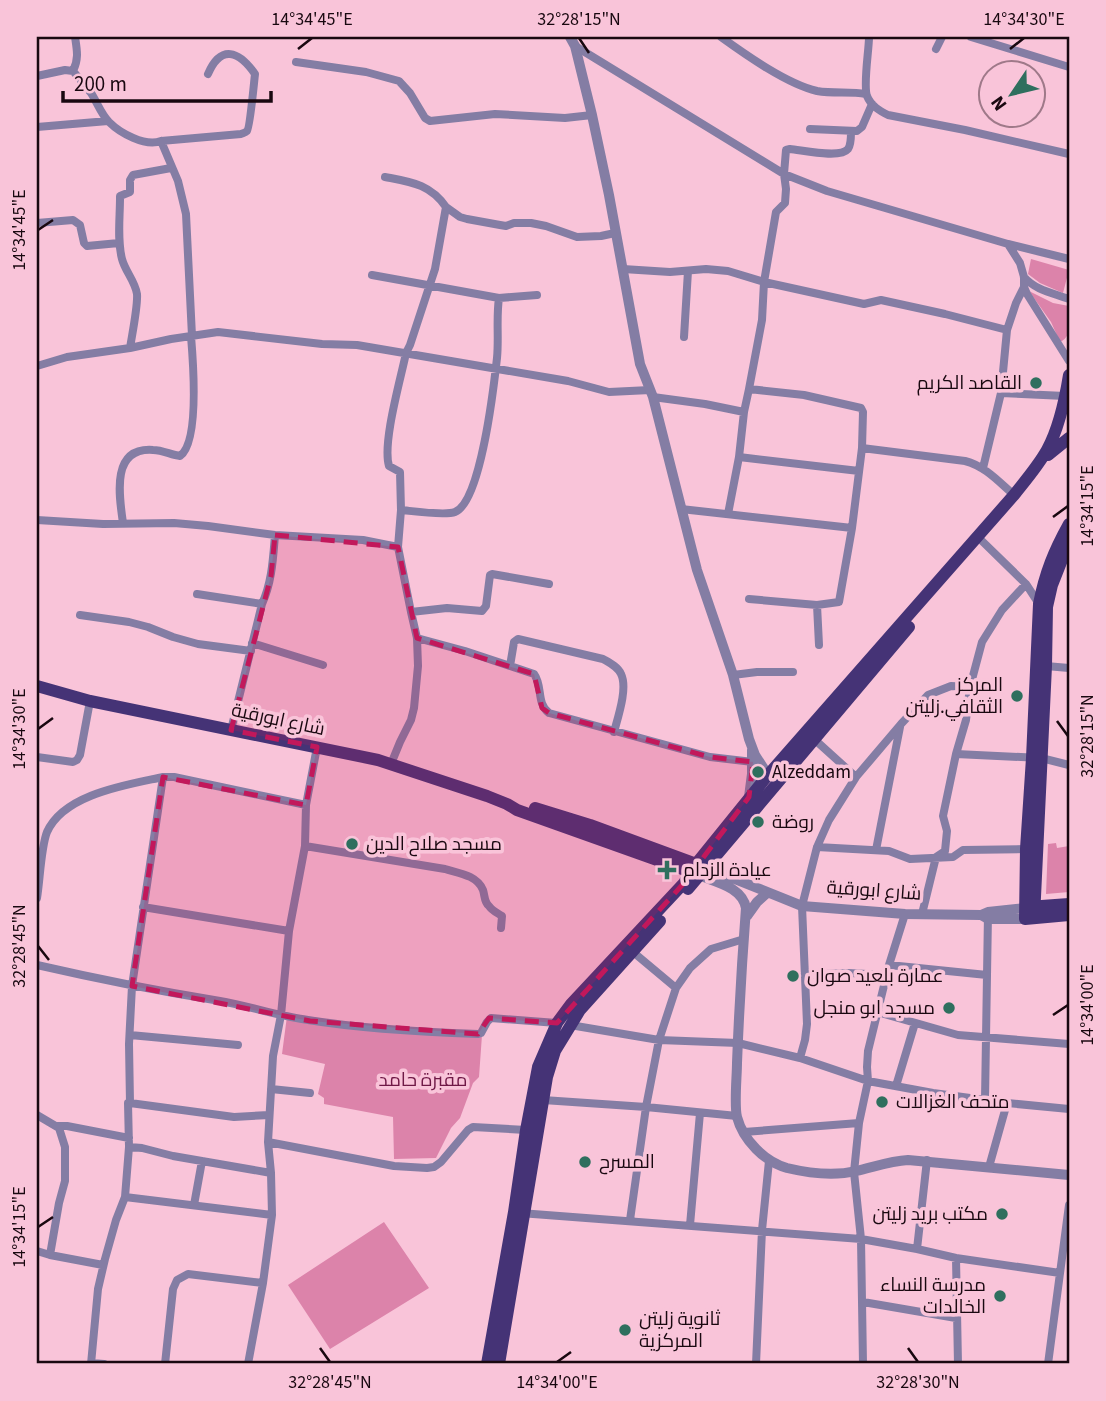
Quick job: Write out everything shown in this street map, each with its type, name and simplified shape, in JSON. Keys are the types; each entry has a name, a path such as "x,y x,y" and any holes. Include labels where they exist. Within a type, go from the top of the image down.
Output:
{"main road":[{"path":"499,1364 519,1213 526,1130 538,1068 564,1024 633,952 772,779 1014,495 1051,442 1069,375"},
{"path":"487,1364 547,1077 571,1004 698,870 749,797 772,779 814,738 982,541 1047,457 1069,438"},
{"path":"1029,913 1037,758 1038,604 1043,580 1055,549 1069,524"},
{"path":"1029,913 1026,849 1046,666 1047,607 1052,585 1066,556 1069,542"},
{"name":"شارع ابورقية","path":"37,686 90,701 378,760 507,804 519,803 578,821 698,870"},
{"path":"1029,913 1069,905"},
{"path":"1029,913 1069,915"}],"street":[{"path":"73,71 78,53 75,37"},
{"path":"721,37 779,74 807,88 832,93 866,94"},
{"path":"869,37 866,94 878,110 888,115 1069,154"},
{"path":"936,49 942,37"},
{"path":"971,37 1069,67"},
{"path":"572,41 592,115 640,364 652,393 697,570 733,675 752,746 749,797"},
{"path":"572,41 784,174 827,191 1007,244 1069,259"},
{"path":"37,76 73,71 91,93 108,121 140,140 155,143 241,134 248,130 255,74 240,57 230,54 219,57 208,74"},
{"path":"296,62 366,72 398,81 430,121 495,114 565,118 592,115"},
{"path":"810,129 857,131 862,127 872,104"},
{"path":"37,127 108,121"},
{"path":"728,514 762,320 764,282 776,212 785,203 787,149 839,154 849,147 851,132"},
{"path":"123,523 120,486 123,464 128,457 141,450 180,456 184,454 194,404 186,214 178,181 161,141"},
{"path":"130,348 137,295 122,262 120,196 130,192 131,178 137,173 172,168"},
{"path":"386,177 427,188 446,207 467,219 506,226 531,223 577,237 615,233"},
{"path":"391,764 411,720 418,666 417,638 398,547 401,472 390,466 387,458 406,353 435,269 446,207"},
{"path":"37,223 73,220 80,225 87,246 120,243"},
{"path":"1007,244 1017,257 1027,295 1069,360"},
{"path":"623,270 728,271 764,282 864,304 881,300 1007,330"},
{"path":"684,337 688,271"},
{"path":"372,275 499,298 537,295"},
{"path":"1024,277 1043,290 1069,299"},
{"path":"982,468 1000,393 1007,330 1024,287"},
{"path":"401,510 456,512 468,495 479,466 489,418 497,359 499,298"},
{"path":"37,366 67,356 218,332 322,344 357,345 495,367 609,392 652,393 744,412"},
{"path":"749,389 804,395 861,408 863,412 862,448 840,601 817,605 750,599"},
{"path":"1000,393 1065,396"},
{"path":"862,448 965,461 982,468 1014,495"},
{"path":"739,457 859,471"},
{"path":"681,509 852,528"},
{"path":"37,520 103,524 174,523 275,535 362,540 398,547"},
{"path":"231,730 271,576 275,535"},
{"path":"982,541 1026,583 1038,604"},
{"path":"411,612 447,608 482,611 492,574 549,584"},
{"path":"922,914 936,857 945,851 947,831 943,816 956,754 967,720 970,687 982,642 1002,610 1026,583"},
{"path":"197,594 262,604"},
{"path":"817,605 819,645"},
{"path":"80,615 130,622 198,644 252,647 323,665"},
{"path":"417,638 530,672 537,676 542,707 549,713 710,757 753,762"},
{"path":"510,666 514,642 518,639 603,659 620,671 624,683 614,732"},
{"path":"1046,666 1069,668"},
{"path":"733,675 793,672"},
{"path":"800,1058 807,1024 802,906 817,847 829,820 856,776 933,692 951,686 970,687"},
{"path":"37,757 73,762 77,760 90,701"},
{"path":"876,850 901,724"},
{"path":"814,738 856,776"},
{"path":"752,746 772,779"},
{"path":"248,1364 272,1215 268,1142 273,1056 281,1015 289,931 305,846 306,805 317,747"},
{"path":"956,754 1037,758 1069,765"},
{"path":"104,1364 91,1363 98,1289 116,1220 125,1197 129,1142 132,986 163,777"},
{"path":"37,898 47,833 57,817 83,799 131,784 174,777 306,805"},
{"path":"305,846 466,875 482,887 486,903 502,916 501,928"},
{"path":"817,847 889,851 910,859 953,857 963,850 1026,849"},
{"name":"شارع ابورقية","path":"698,870 746,883 802,906 905,914 986,916 1029,913"},
{"name":"شارع ابورقية","path":"698,870 737,891 745,902 745,918"},
{"path":"767,893 745,918 738,1043 737,1116 755,1148 769,1161 786,1168 834,1174 854,1172 894,1160 928,1160 1069,1175"},
{"path":"144,907 289,931"},
{"path":"863,1364 861,1239 854,1172 859,1123 868,1081 868,1051 886,975 905,914"},
{"path":"985,1100 986,916"},
{"path":"630,1220 646,1107 659,1040 676,988 690,968 711,949 744,939"},
{"path":"633,952 676,988"},
{"path":"37,965 132,986 344,1025 430,1033 480,1034 491,1018 564,1024 659,1040 738,1043 800,1058 868,1081 985,1100 1069,1109"},
{"path":"889,965 986,975"},
{"path":"804,975 886,975"},
{"path":"884,1014 958,1035 1069,1044"},
{"path":"896,1086 915,1023"},
{"path":"130,1035 238,1045"},
{"path":"271,1089 310,1093"},
{"path":"543,1100 737,1116"},
{"path":"130,1103 234,1117 269,1115"},
{"path":"989,1167 1007,1103"},
{"path":"690,1224 700,1112"},
{"path":"37,1115 57,1126 64,1140 65,1181 50,1255"},
{"path":"744,1132 859,1123"},
{"path":"57,1126 67,1126 129,1142 173,1156 271,1173"},
{"path":"268,1142 394,1166 428,1168 441,1162 473,1127 526,1130"},
{"path":"917,1249 928,1160"},
{"path":"194,1205 202,1161"},
{"path":"756,1364 762,1230 769,1161"},
{"path":"125,1197 272,1215"},
{"path":"1048,1364 1069,1205"},
{"path":"519,1213 861,1239 956,1258 1060,1273"},
{"path":"37,1251 103,1265"},
{"path":"956,1258 958,1364"},
{"path":"165,1364 173,1289 177,1280 188,1275 262,1283"},
{"path":"863,1302 956,1318"}],"highlighted area":[{"path":"275,535 398,547 417,638 534,674 542,708 549,713 710,757 753,762 749,797 684,883 557,1023 489,1018 478,1034 310,1021 132,986 163,777 306,805 317,747 231,730 271,576"}],"green space":[{"path":"1031,259 1069,270 1063,293 1040,283 1028,274"},
{"path":"1029,291 1053,303 1069,306 1069,327 1064,340 1060,342 1051,322"},
{"path":"1056,843 1057,848 1069,846 1069,892 1046,894 1048,844"},
{"name":"مقبرة حامد","path":"287,1016 482,1035 479,1077 473,1083 460,1118 451,1128 436,1158 394,1159 393,1117 324,1104 324,1098 318,1094 325,1064 282,1054"},
{"path":"384,1222 429,1288 330,1349 288,1285"}],"place":[{"name":"القاصد الكريم","path":"1036,383"},
{"name":"المركز الثقافي.زليتن","path":"1017,696"},
{"name":"Alzeddam","path":"758,772"},
{"name":"روضة","path":"758,822"},
{"name":"مسجد صلاح الدين","path":"352,844"},
{"name":"عيادة الزدام","path":"667,870"},
{"name":"عمارة بلعيد صوان","path":"793,976"},
{"name":"مسجد ابو منجل","path":"949,1008"},
{"name":"متحف الغزالات","path":"882,1102"},
{"name":"المسرح","path":"585,1162"},
{"name":"مكتب بريد زليتن","path":"1002,1214"},
{"name":"مدرسة النساء الخالدات","path":"1000,1296"},
{"name":"ثانوية زليتن المركزية","path":"625,1330"}]}
